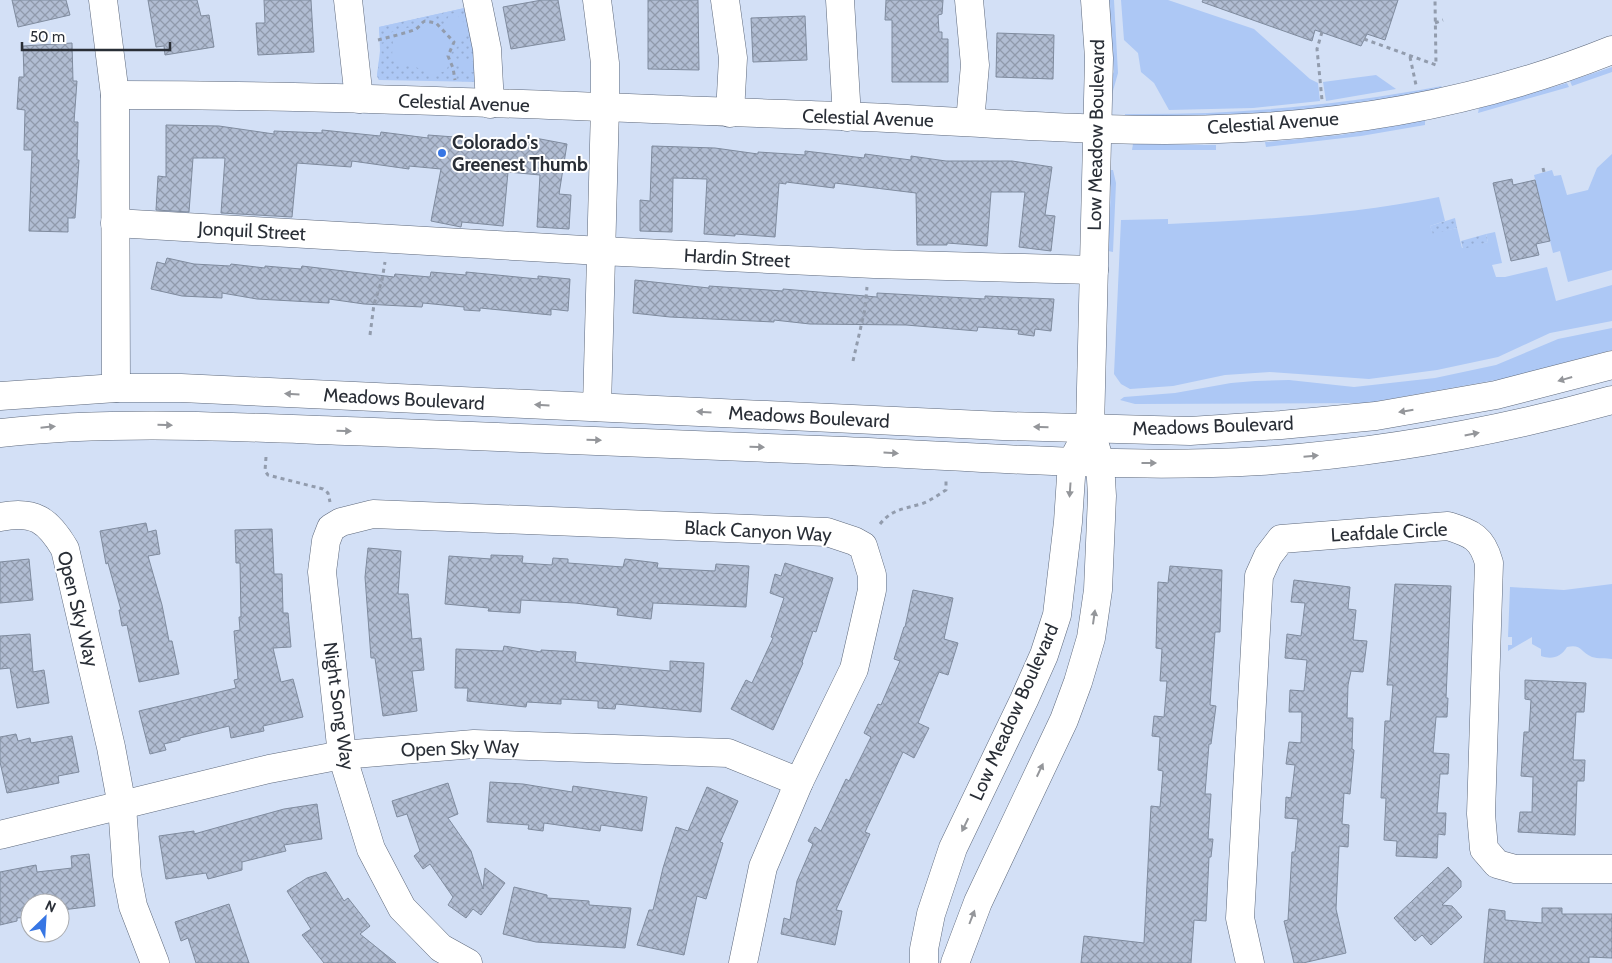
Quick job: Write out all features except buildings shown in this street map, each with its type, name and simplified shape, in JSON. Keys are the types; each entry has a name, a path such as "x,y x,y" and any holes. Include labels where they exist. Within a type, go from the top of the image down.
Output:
{"street":[{"path":"0,416 103,402 116,388 115,95 103,0"},
{"path":"348,0 358,99"},
{"path":"477,0 487,50 490,104"},
{"path":"596,407 606,107 605,63 597,0"},
{"path":"725,0 733,58 730,113"},
{"path":"840,0 847,116"},
{"path":"969,0 974,65 970,122"},
{"name":"Low Meadow Boulevard","path":"955,963 978,902 1064,720 1091,638 1098,590 1102,496 1100,462 1090,429 1099,58 1095,0"},
{"name":"Celestial Avenue","path":"115,95 358,99 606,107 847,116 1097,129 1242,128 1311,122 1447,102 1493,90 1612,50"},
{"name":"Jonquil Street","path":"115,223 389,239"},
{"name":"Hardin Street","path":"389,239 601,252 871,264"},
{"path":"871,264 1094,270"},
{"name":"Meadows Boulevard","path":"0,396 116,388 181,388 1090,429 1190,431 1265,427 1376,416 1496,395 1612,366"},
{"name":"Meadows Boulevard","path":"0,433 76,426 180,425 621,441 1072,462 1258,461 1381,449 1502,429 1612,400"},
{"name":"Low Meadow Boulevard","path":"924,963 924,949 931,914 954,848 1044,654 1056,615 1062,581 1072,462 1090,429"},
{"name":"Black Canyon Way","path":"331,528 350,519 373,514 827,532 863,546 872,574 872,590 860,648 848,682 799,782 763,866 743,963"},
{"name":"Open Sky Way","path":"0,518 28,515 46,522 65,549 111,747 122,806"},
{"name":"Leafdale Circle","path":"1250,963 1240,918 1259,576 1268,556 1281,539 1448,526 1471,534 1484,547 1489,563 1481,814 1484,849 1497,864 1515,869 1612,869"},
{"name":"Night Song Way","path":"331,528 324,549 322,572 342,755 371,849 402,908 441,948 468,963"},
{"name":"Open Sky Way","path":"0,835 269,770 342,755 474,744 728,753 799,782"},
{"path":"122,806 133,906 155,963"}],"path":[{"path":"1364,39 1436,65 1435,0"},
{"path":"1436,23 1443,20"},
{"path":"378,40 388,38 403,31 412,31 425,21 436,23 454,42 448,56 453,68 455,83"},
{"path":"1322,32 1316,49 1323,103"},
{"path":"1410,56 1416,88"},
{"path":"370,335 374,304 382,280 389,239"},
{"path":"853,361 865,309 871,264"},
{"path":"266,456 266,471 268,475 323,489 328,493 331,528"},
{"path":"880,524 892,512 902,507 923,503 946,490 946,481"}],"shaded area":[{"path":"1109,0 1114,0 1118,73 1111,98 1109,80 1114,72"},
{"path":"1121,0 1168,0 1254,29 1310,79 1318,83 1320,101 1253,108 1169,110 1154,83 1141,72 1138,53 1124,40"},
{"path":"469,7 482,82 379,80 377,76 380,51 379,27"},
{"path":"469,7 482,82 457,81 454,64 460,64 464,73 474,72 476,62 452,58 451,53 461,43 461,36 468,35 470,29 455,13 450,14 443,26 434,19 425,18 413,27 400,29 380,37 379,27"},
{"path":"393,40 392,56 399,64 414,66 431,75 446,71 449,64 451,80 379,80 377,76 379,61 383,61 385,56 380,51 380,43"},
{"path":"1612,67 1612,72 1572,86 1570,81"},
{"path":"1376,75 1396,89 1326,101 1323,82"},
{"path":"1567,83 1569,87 1478,113 1479,108"},
{"path":"1442,86 1438,90 1388,101 1271,115 1125,119 1125,114 1206,113 1323,104"},
{"path":"1425,120 1425,125 1361,136 1266,147 1265,142 1340,135"},
{"path":"1133,144 1216,145 1216,150 1132,150"},
{"path":"1612,154 1612,270 1568,282 1560,251 1553,253 1534,175 1552,170 1554,176 1561,175 1567,195 1588,190 1597,168"},
{"path":"1106,170 1113,170 1116,183 1113,252 1108,251 1111,187"},
{"path":"1439,197 1445,221 1430,226 1433,233 1457,228 1462,248 1488,242 1486,234 1495,232 1502,263 1492,265 1496,277 1505,277 1547,267 1556,301 1612,285 1612,321 1550,333 1498,357 1437,370 1369,379 1270,372 1225,375 1173,386 1130,389 1121,384 1114,374 1121,220 1168,219 1168,224 1270,218 1371,208"},
{"path":"1455,218 1457,228 1433,234 1430,226"},
{"path":"1486,234 1488,242 1463,249 1461,241"},
{"path":"1612,328 1612,350 1507,378 1367,403 1135,404 1120,400 1124,397 1175,393 1231,383 1255,381 1289,380 1354,387 1435,378 1496,365 1558,339"},
{"path":"1612,584 1612,659 1592,657 1572,646 1567,647 1556,657 1541,656 1541,649 1532,644 1532,637 1508,651 1508,645 1512,645 1512,637 1508,637 1510,587 1564,590"}],"place":[{"name":"Colorado's Greenest Thumb","path":"442,153"}]}
